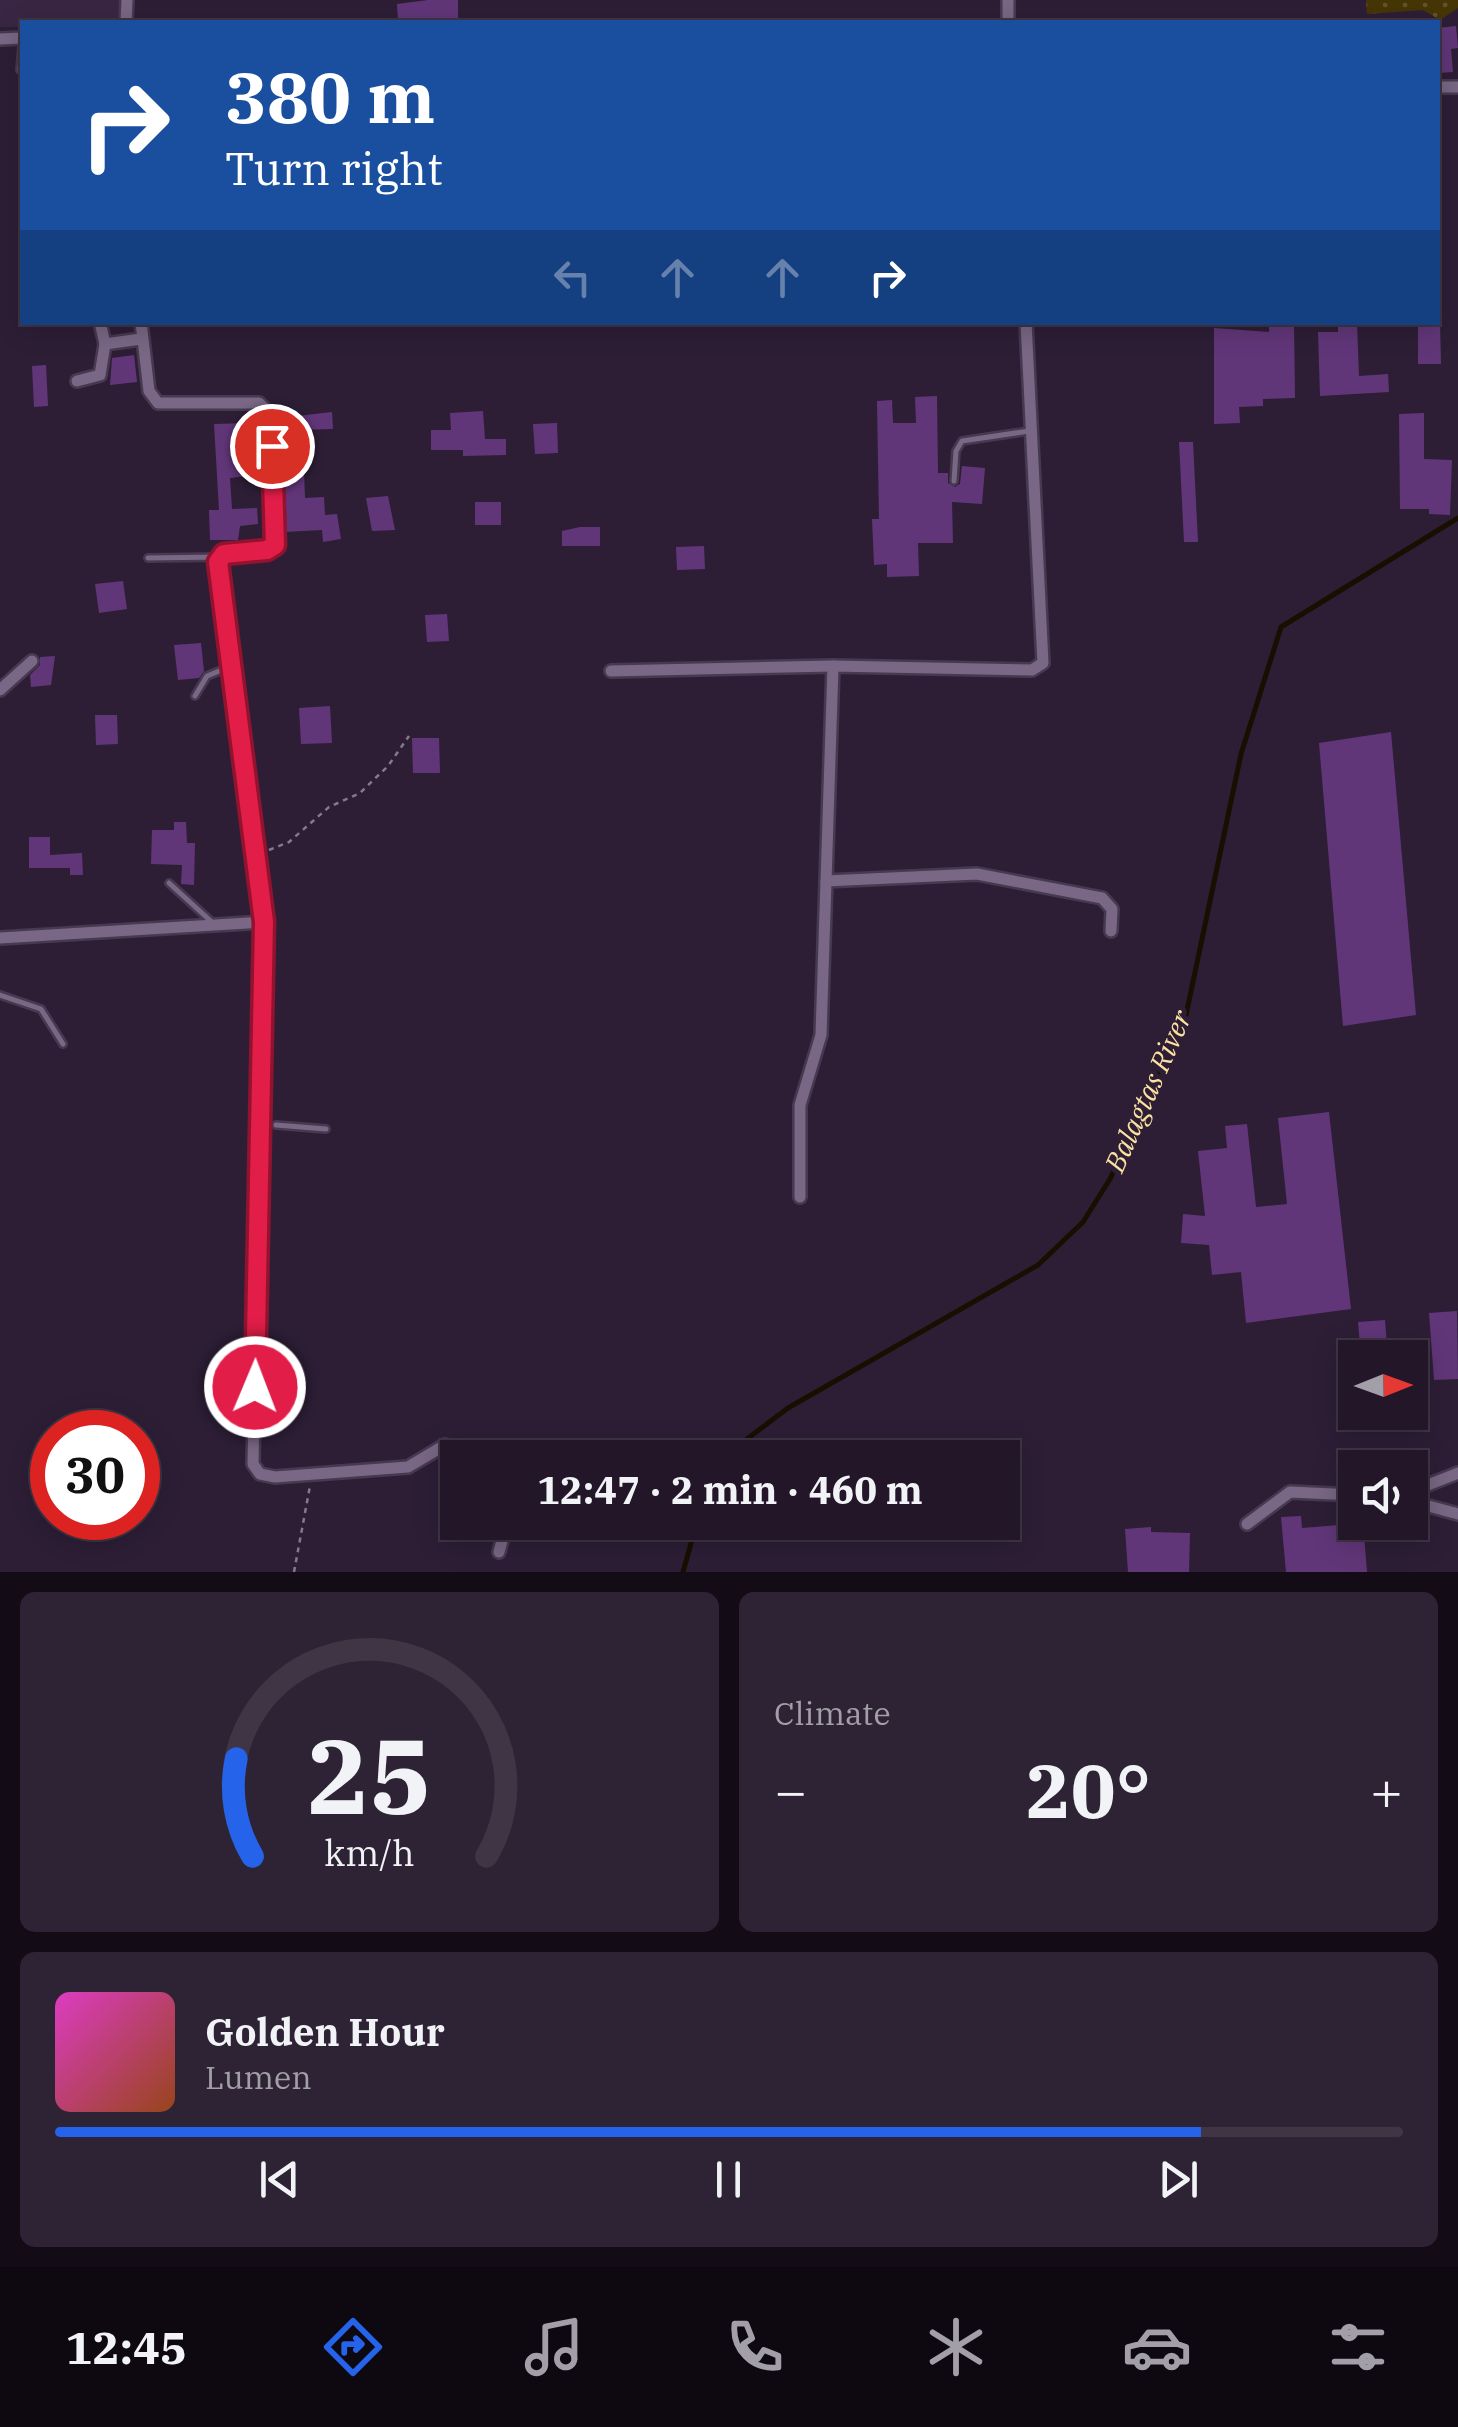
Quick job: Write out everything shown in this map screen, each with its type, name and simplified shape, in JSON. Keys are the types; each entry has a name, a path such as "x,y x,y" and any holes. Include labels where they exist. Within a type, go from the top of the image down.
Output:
{"street":[{"path":"77,381 100,375 106,344 101,325"},
{"path":"141,325 149,391 158,404 259,403 268,408 277,540 267,550 220,556 229,668 258,853 264,922 268,1124 253,1464 260,1474 275,1477 408,1468 440,1449"},
{"path":"611,671 832,666 1032,670 1043,663 1026,325"},
{"path":"106,344 142,340"},
{"path":"0,690 32,661"},
{"path":"800,1198 800,1105 821,1035 832,666"},
{"path":"826,881 996,876 1102,898 1112,909 1111,931"},
{"path":"0,938 264,922"},
{"path":"1428,1485 1458,1473"},
{"path":"1248,1524 1290,1492 1338,1494"},
{"path":"1428,1505 1458,1514"},
{"path":"499,1552 502,1540"}],"lane":[{"path":"954,481 956,450 962,440 1032,431"},
{"path":"148,558 220,556"},
{"path":"195,696 208,676 229,668"},
{"path":"169,883 216,926"},
{"path":"0,995 41,1010 63,1044"},
{"path":"268,1124 326,1129"}],"path":[{"path":"258,853 290,842 328,807 360,793 388,766 410,736"},
{"path":"294,1572 312,1474"}],"shaded area":[{"path":"0,0 121,0 121,20 20,20 20,27 0,27"},
{"path":"1366,0 1458,0 1458,8 1440,20 1423,10 1367,14"}],"building":[{"path":"458,0 458,20 398,20 397,4"},
{"path":"1456,26 1458,48 1451,49 1453,72 1440,73 1440,28"},
{"path":"1440,322 1441,364 1418,364 1418,325"},
{"path":"1269,325 1294,325 1295,398 1263,399 1263,406 1239,407 1240,423 1214,424 1214,328 1269,332"},
{"path":"1338,325 1357,325 1359,376 1388,374 1389,392 1320,396 1318,332 1338,332"},
{"path":"134,355 137,382 110,385 112,358"},
{"path":"46,365 48,406 34,407 32,366"},
{"path":"937,396 938,473 948,473 948,483 955,487 960,484 962,466 985,468 982,504 952,502 953,543 918,543 919,576 887,577 887,564 874,565 872,519 879,519 877,401 892,400 893,423 916,423 915,397"},
{"path":"483,411 485,439 506,439 506,455 463,456 463,450 431,450 431,430 451,430 450,413"},
{"path":"332,412 333,429 297,430 298,443 291,443 290,472 304,471 305,498 324,497 325,515 337,514 341,539 323,542 322,530 284,532 280,418"},
{"path":"1424,413 1424,459 1452,460 1450,515 1429,514 1429,509 1400,509 1399,414"},
{"path":"247,423 249,452 263,450 263,474 230,478 232,509 257,508 258,524 240,526 238,540 210,540 209,510 219,510 214,424"},
{"path":"557,423 558,453 535,454 533,424"},
{"path":"1179,442 1193,442 1198,542 1184,542"},
{"path":"388,496 395,530 372,531 366,498"},
{"path":"475,502 501,502 501,525 475,525"},
{"path":"600,527 600,546 562,546 562,531"},
{"path":"704,546 705,569 677,570 676,547"},
{"path":"123,581 127,609 99,613 95,584"},
{"path":"447,614 449,641 427,642 425,615"},
{"path":"201,643 204,671 199,678 178,680 174,645"},
{"path":"55,656 51,685 31,687 30,675 40,665 40,657"},
{"path":"330,706 332,743 301,744 299,708"},
{"path":"95,715 117,715 118,744 96,745"},
{"path":"1391,732 1416,1015 1343,1026 1319,743"},
{"path":"412,738 439,738 440,773 413,773"},
{"path":"174,822 186,822 187,843 195,843 194,885 181,884 182,865 151,864 152,830 174,830"},
{"path":"29,837 50,837 50,855 82,853 83,875 70,875 70,868 29,868"},
{"path":"1329,1112 1351,1309 1246,1323 1241,1272 1212,1275 1209,1245 1181,1243 1183,1214 1205,1216 1198,1151 1227,1148 1225,1126 1247,1124 1256,1207 1287,1204 1278,1118"},
{"path":"1457,1311 1458,1379 1434,1380 1429,1313"},
{"path":"1385,1320 1387,1340 1360,1340 1358,1322"},
{"path":"1301,1516 1302,1528 1338,1525 1338,1540 1364,1540 1367,1572 1286,1572 1281,1517"},
{"path":"1151,1527 1151,1532 1190,1533 1189,1572 1128,1572 1125,1529"}],"waterway":[{"name":"Balagtas River","path":"746,1440 788,1408 1038,1265 1083,1222 1110,1179 1186,1015 1241,754 1281,627 1458,518"},
{"name":"Balagtas River","path":"683,1572 692,1540"}],"route":[{"path":"255,1387 265,1047 264,922 218,562 220,556 229,552 267,550 275,545 272,446"}]}
